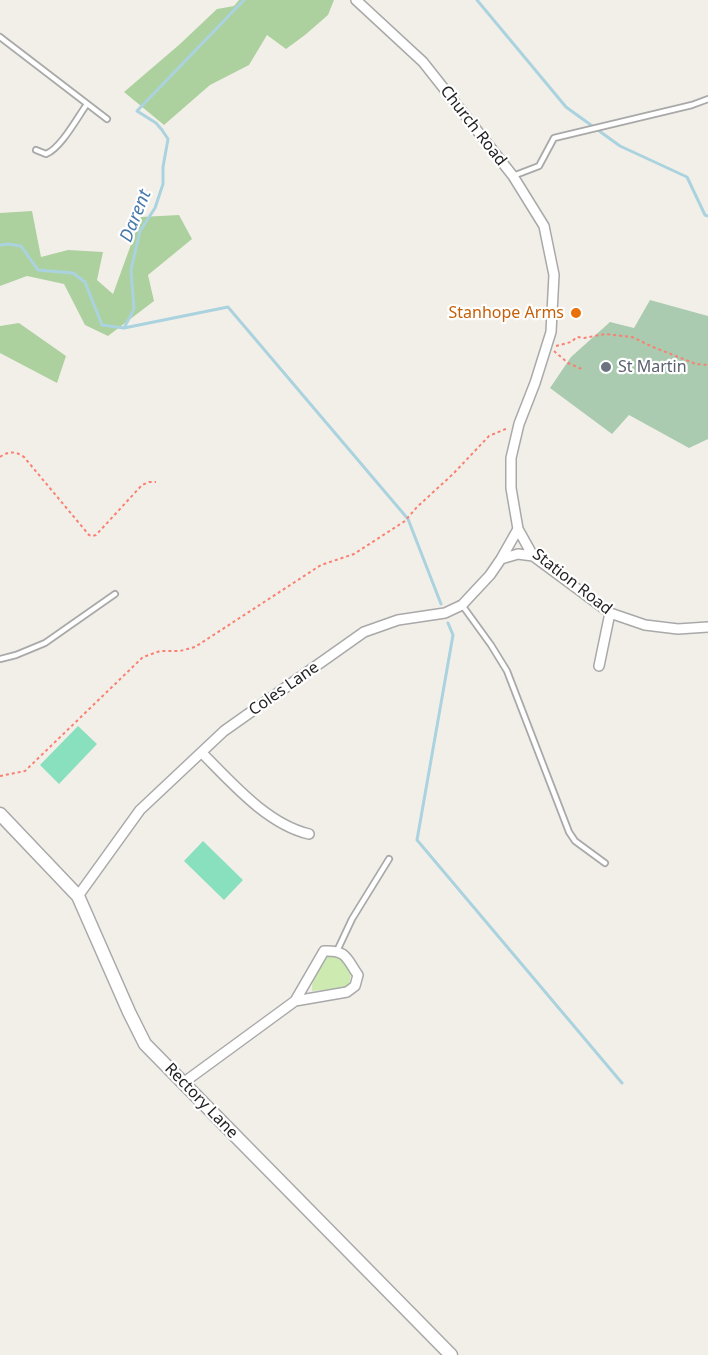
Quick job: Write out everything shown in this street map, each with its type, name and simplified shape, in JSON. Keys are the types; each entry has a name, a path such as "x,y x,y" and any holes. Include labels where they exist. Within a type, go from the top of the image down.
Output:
{"street":[{"name":"Church Road","path":"356,0 423,62 513,176 544,226 554,275 551,332 519,424"},
{"name":"Station Road","path":"519,424 511,458 511,488 518,529 533,556 610,613 645,625 678,629 708,627"},
{"name":"Coles Lane","path":"78,896 140,810 224,731 364,632 398,620 445,613 462,604 490,575 518,529"},
{"path":"501,559 518,554 533,556"},
{"path":"599,666 610,613"},
{"path":"202,753 241,792 277,821 300,832 310,834"},
{"name":"Rectory Lane","path":"0,814 78,896 145,1044 451,1355"},
{"path":"183,1083 295,1001 324,951 337,951 344,954 358,975 355,986 347,992 295,1001"}],"lane":[{"path":"0,37 107,119"},
{"path":"513,176 539,166 554,138 692,105 708,99"},
{"path":"36,150 46,154 52,152 87,104"},
{"path":"0,659 45,643 115,594"},
{"path":"462,604 507,671 569,831 575,841 605,863"},
{"path":"337,951 352,919 389,860"}],"path":[{"path":"547,345 556,346 571,342 577,337 605,334 632,337 696,364 708,365"},
{"path":"547,345 568,363 585,370"},
{"path":"0,776 25,771 143,657 160,651 180,651 195,647 321,565 354,554 405,521 489,436 519,424"},
{"path":"0,457 10,452 24,457 62,504 92,536 96,535 142,484 156,482"}],"green space":[{"path":"239,0 334,0 328,15 286,49 267,35 249,65 210,85 164,125 124,92 217,9 234,6"},
{"path":"32,211 41,257 68,250 103,252 97,280 113,294 141,217 179,215 192,239 148,275 154,301 108,336 85,325 64,284 27,276 0,286 0,213"},
{"path":"650,300 708,316 708,439 689,448 629,415 612,434 550,388 571,357 610,322 634,328"},
{"path":"19,323 66,356 57,383 0,353 0,326"},
{"path":"78,726 97,744 59,784 40,765"},
{"path":"203,841 243,880 224,900 184,861"},
{"path":"332,954 343,960 351,974 349,984 344,988 312,991 318,971"}],"waterway":[{"name":"Darent","path":"0,245 21,246 38,270 73,273 85,282 102,325 124,328 134,309 131,270 140,231 155,208 163,184 163,167 168,139 156,123 137,111 244,0"},
{"path":"477,0 566,107 620,146 687,177 705,215 708,216"},
{"path":"124,328 228,307 408,519 441,604"},
{"path":"448,623 453,635 417,840 622,1083"}],"place":[{"name":"Stanhope Arms","path":"576,313"},
{"name":"St Martin","path":"606,367"}]}
